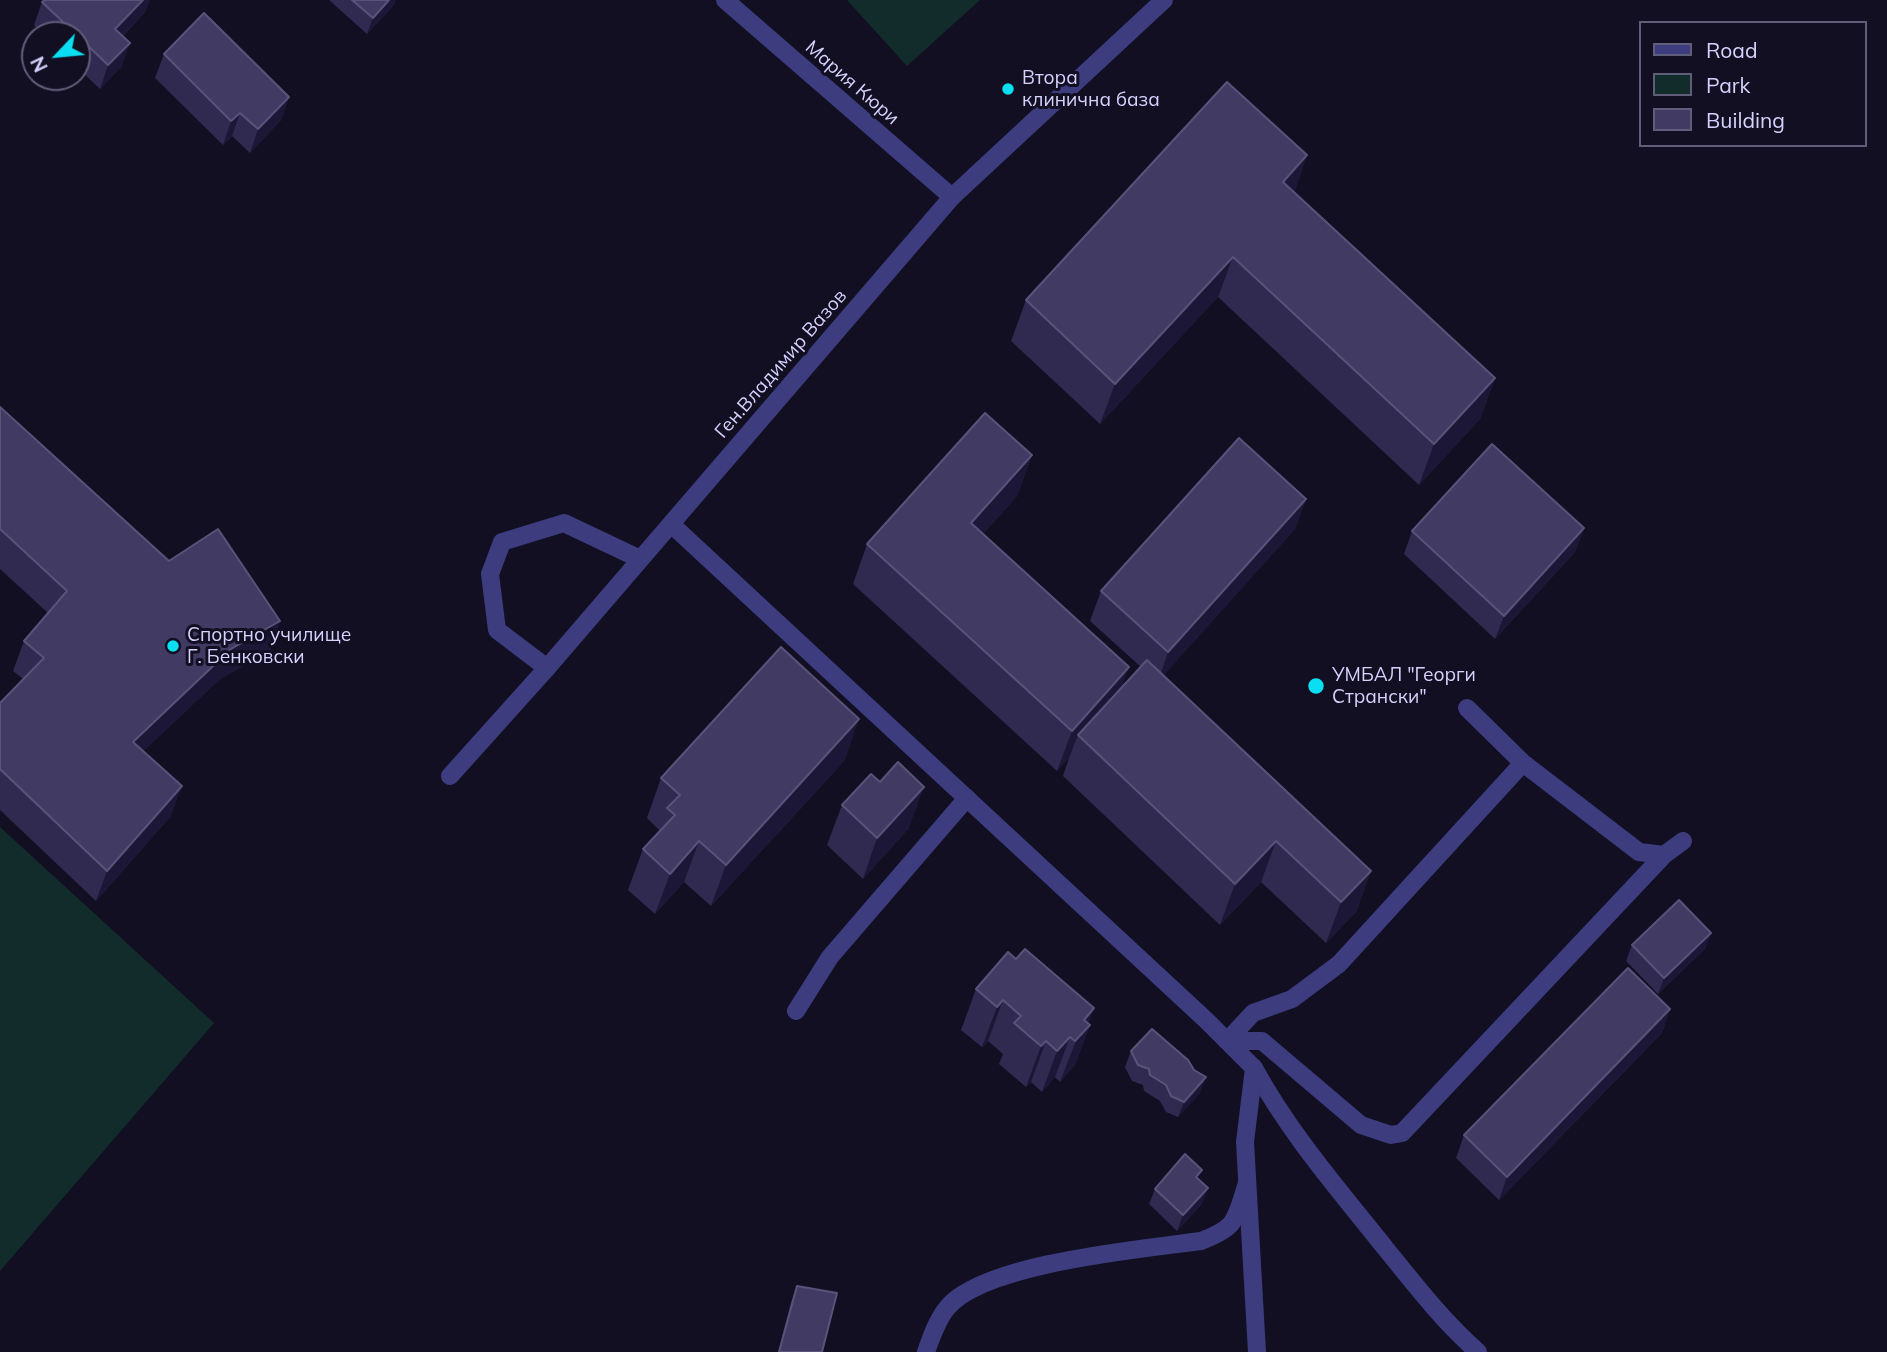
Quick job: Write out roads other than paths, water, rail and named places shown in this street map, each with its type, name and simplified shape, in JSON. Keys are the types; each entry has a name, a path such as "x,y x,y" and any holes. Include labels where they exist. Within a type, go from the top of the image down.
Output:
{"street":[{"name":"Мария Кюри","path":"725,0 952,197"},
{"name":"Ген.Владимир Вазов","path":"450,776 547,668 952,197 1164,0"},
{"path":"547,668 497,630 490,574 502,542 564,523 640,559"},
{"path":"671,524 1254,1068 1272,1102 1354,1211 1422,1296 1478,1352"},
{"path":"1467,708 1523,763 1639,852 1664,855"},
{"path":"1227,1041 1253,1013 1292,999 1339,964 1523,763"},
{"path":"796,1011 830,957 967,798"},
{"path":"1227,1041 1262,1041 1361,1125 1391,1135 1402,1133 1664,855 1683,842"},
{"path":"1254,1068 1245,1142 1257,1352"},
{"path":"926,1352 947,1307 979,1286 1022,1271 1201,1241 1228,1230 1236,1218 1248,1180"}],"place":[{"name":"Втора клинична база","path":"1008,89"},
{"name":"Спортно училище Г. Бенковски","path":"173,646"},
{"name":"УМБАЛ \"Георги Странски\"","path":"1316,686"}]}
